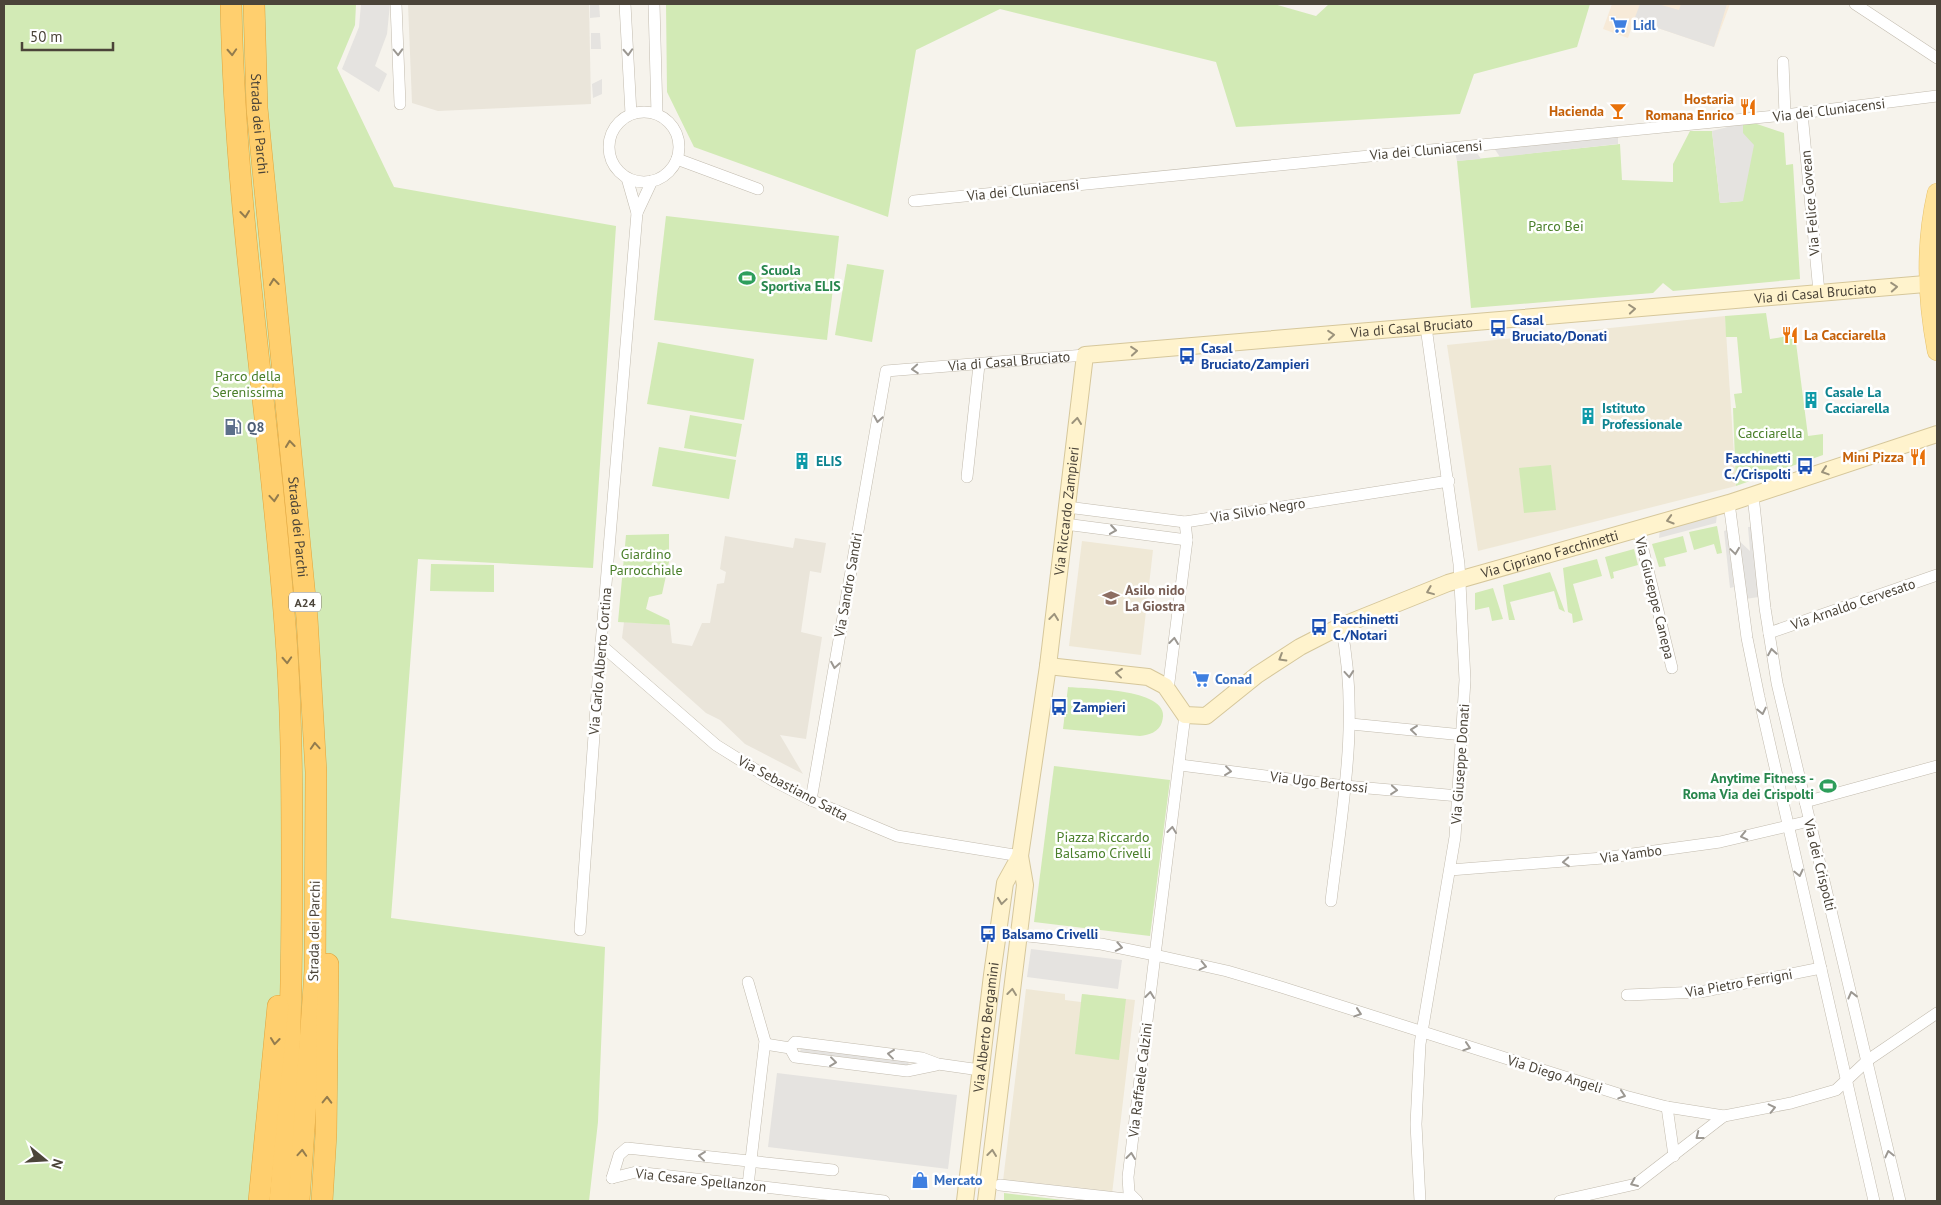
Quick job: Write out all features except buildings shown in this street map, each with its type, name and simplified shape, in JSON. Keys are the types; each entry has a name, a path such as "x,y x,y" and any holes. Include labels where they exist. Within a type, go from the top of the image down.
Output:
{"highway":[{"name":"Strada dei Parchi","path":"231,4 239,161 270,460 287,652 292,764 292,996 286,1132 280,1201"},
{"name":"Strada dei Parchi","path":"254,4 256,108 307,618 316,772 315,970 299,1201"},
{"path":"316,772 327,868 326,1134 322,1201"},
{"path":"259,1201 292,871"}],"main road":[{"path":"1937,193 1930,234 1933,283 1931,314 1937,350"}],"street":[{"path":"396,4 400,104"},
{"path":"625,4 630,114 639,112 657,114 670,124 678,137 677,159 672,169 663,177 644,182 627,178"},
{"path":"654,4 657,114"},
{"path":"1855,4 1937,58"},
{"path":"1783,62 1785,115"},
{"name":"Via dei Cluniacensi","path":"914,201 1785,115 1937,96"},
{"name":"Via Felice Govean","path":"1802,113 1819,292"},
{"name":"Via Carlo Alberto Cortina","path":"630,114 615,128 609,147 614,166 627,178 637,213"},
{"path":"677,159 758,189"},
{"name":"Via Carlo Alberto Cortina","path":"580,930 637,213 652,181"},
{"name":"Via di Casal Bruciato","path":"886,371 979,365 1933,283"},
{"name":"Via Giuseppe Donati","path":"1420,1201 1416,1124 1421,1032 1450,870 1459,796 1465,680 1460,579 1449,481 1426,327"},
{"name":"Via Riccardo Zampieri","path":"1048,666 1085,355"},
{"path":"967,477 979,365"},
{"name":"Via Sandro Sandri","path":"811,800 886,371"},
{"name":"Via Cipriano Facchinetti","path":"1185,715 1199,717 1208,715 1268,666 1341,626 1460,579 1729,503 1937,434"},
{"name":"Via Silvio Negro","path":"1067,508 1185,522 1449,481"},
{"name":"Via dei Crispolti","path":"1753,495 1769,633 1777,683 1900,1201"},
{"name":"Via dei Crispolti","path":"1729,503 1747,638 1874,1201"},
{"path":"1168,690 1187,540 1185,522"},
{"path":"1065,524 1187,540"},
{"name":"Via Giuseppe Canepa","path":"1638,528 1672,668"},
{"name":"Via Arnaldo Cervesato","path":"1769,633 1937,574"},
{"path":"1331,901 1351,724 1349,678 1341,626"},
{"name":"Via Sebastiano Satta","path":"602,645 716,745 772,780 811,800 897,836 1020,856"},
{"path":"1048,666 1140,676 1158,681 1168,690 1185,715 1155,955 1102,944 1019,935 1025,885 1020,856 1048,666"},
{"path":"1351,724 1462,735"},
{"name":"Via Ugo Bertossi","path":"1180,765 1345,786 1459,796"},
{"path":"1805,802 1937,766"},
{"name":"Via Yambo","path":"1450,870 1603,858 1720,842 1809,821"},
{"name":"Via Alberto Bergamini","path":"965,1201 1005,883 1020,856"},
{"name":"Via Alberto Bergamini","path":"986,1201 1019,935"},
{"name":"Via Diego Angeli","path":"1155,955 1227,971 1625,1096 1667,1107 1724,1116 1791,1103 1836,1090 1868,1060 1937,1013"},
{"name":"Via Raffaele Calzini","path":"1136,1201 1129,1193 1128,1177 1155,955"},
{"name":"Via Pietro Ferrigni","path":"1627,994 1700,992 1821,968"},
{"path":"748,982 764,1031 765,1044 748,1185"},
{"path":"765,1044 790,1048 795,1042 922,1058 938,1064 980,1070"},
{"path":"1667,1107 1674,1156"},
{"path":"1560,1201 1636,1184 1724,1116"},
{"name":"Via Cesare Spellanzon","path":"833,1170 627,1148 619,1155 612,1178 636,1172 884,1201"},
{"path":"1000,1185 1136,1201"}],"shaded area":[{"path":"361,4 390,4 387,34 375,66 387,74 379,92 342,69 359,27"},
{"path":"408,4 589,4 591,104 438,111 412,103"},
{"path":"590,4 599,4 600,17 590,18"},
{"path":"1612,4 1730,4 1714,47 1634,20 1628,38 1603,29"},
{"path":"1640,4 1658,4 1679,10 1681,4 1727,4 1714,47 1634,20"},
{"path":"591,33 600,33 601,49 591,49"},
{"path":"602,79 602,94 593,98 592,84"},
{"path":"1743,123 1743,133 1754,145 1743,201 1720,203 1712,131"},
{"path":"1618,135 1618,144 1500,157 1494,148"},
{"path":"1475,150 1481,159 1457,161 1455,152"},
{"path":"1725,316 1736,486 1478,551 1447,345"},
{"path":"1717,514 1716,523 1659,538 1660,529"},
{"path":"1748,527 1752,527 1759,597 1745,599 1737,539 1750,551"},
{"path":"1727,530 1734,587 1730,588 1724,531"},
{"path":"725,536 793,548 795,538 826,543 821,573 810,571 801,632 822,637 806,739 780,735 803,774 745,744 720,720 706,713 622,638 624,622 670,625 672,643 692,646 702,623 710,623 717,584 724,583 726,572 720,569"},
{"name":"Asilo nido La Giostra","path":"1082,541 1153,550 1141,655 1069,646"},
{"path":"1031,949 1122,960 1118,989 1027,977"},
{"path":"1026,989 1065,994 1065,1000 1081,1002 1082,994 1135,1000 1112,1194 1003,1181"},
{"path":"801,1046 909,1059 908,1067 800,1054"},
{"path":"777,1073 957,1095 948,1169 768,1147"}],"green space":[{"name":"Parco della Serenissima","path":"4,4 356,4 355,25 337,68 394,187 616,226 593,568 418,559 391,918 605,947 598,1122 589,1201 4,1201"},
{"path":"666,4 1274,4 1316,16 1329,4 1590,4 1577,47 1474,74 1460,114 1236,127 1216,62 1000,9 916,50 888,217 694,147 667,92"},
{"name":"Parco Bei","path":"1743,123 1754,123 1784,133 1786,165 1793,164 1800,279 1673,291 1663,283 1653,293 1471,308 1457,161 1620,144 1622,180 1673,182 1673,164 1690,131 1712,131 1720,203 1743,201"},
{"name":"Scuola Sportiva ELIS","path":"666,216 839,236 827,340 654,320"},
{"path":"847,264 884,270 872,342 835,335"},
{"name":"Cacciarella","path":"1766,313 1770,339 1795,335 1808,436 1823,434 1823,455 1736,486 1733,408 1736,408 1734,394 1742,393 1737,337 1726,337 1725,316"},
{"path":"658,342 754,359 744,420 647,404"},
{"path":"690,415 742,424 736,457 684,448"},
{"path":"659,447 736,460 729,499 652,486"},
{"path":"1551,465 1556,510 1524,513 1519,468"},
{"path":"1717,526 1722,553 1717,554 1714,544 1694,550 1689,532"},
{"name":"Giardino Parrocchiale","path":"669,534 669,562 662,594 649,597 646,609 669,620 670,625 618,622 626,535"},
{"path":"1683,536 1687,552 1664,558 1666,566 1659,567 1652,544"},
{"path":"1634,549 1638,565 1613,572 1614,578 1611,579 1605,557"},
{"path":"1597,559 1602,576 1573,584 1583,620 1573,623 1572,614 1568,612 1563,568"},
{"path":"431,564 494,565 494,592 430,591"},
{"path":"1550,572 1565,612 1559,609 1554,591 1510,602 1515,620 1509,620 1503,585"},
{"path":"1493,588 1503,619 1492,621 1489,607 1475,610 1475,593"},
{"path":"1068,687 1127,692 1143,697 1155,702 1162,711 1161,725 1153,732 1140,736 1063,729"},
{"name":"Piazza Riccardo Balsamo Crivelli","path":"1054,766 1170,780 1150,936 1034,922"},
{"path":"1082,994 1126,999 1119,1060 1075,1054"},
{"path":"1004,1193 1072,1201 1004,1201"}],"place":[{"name":"Lidl","path":"1619,25"},
{"name":"Hostaria Romana Enrico","path":"1748,107"},
{"name":"Hacienda","path":"1618,111"},
{"name":"Scuola Sportiva ELIS","path":"747,278"},
{"name":"Casal Bruciato/Donati","path":"1498,328"},
{"name":"La Cacciarella","path":"1790,335"},
{"name":"Casal Bruciato/Zampieri","path":"1187,356"},
{"name":"Casale La Cacciarella","path":"1811,400"},
{"name":"Istituto Professionale","path":"1588,416"},
{"name":"Q8","path":"233,427"},
{"name":"Mini Pizza","path":"1918,457"},
{"name":"ELIS","path":"802,461"},
{"name":"Facchinetti C./Crispolti","path":"1805,466"},
{"name":"Asilo nido La Giostra","path":"1111,598"},
{"name":"Facchinetti C./Notari","path":"1319,627"},
{"name":"Conad","path":"1201,679"},
{"name":"Zampieri","path":"1059,707"},
{"name":"Anytime Fitness - Roma Via dei Crispolti","path":"1828,786"},
{"name":"Balsamo Crivelli","path":"988,934"},
{"name":"Mercato","path":"920,1180"}]}
